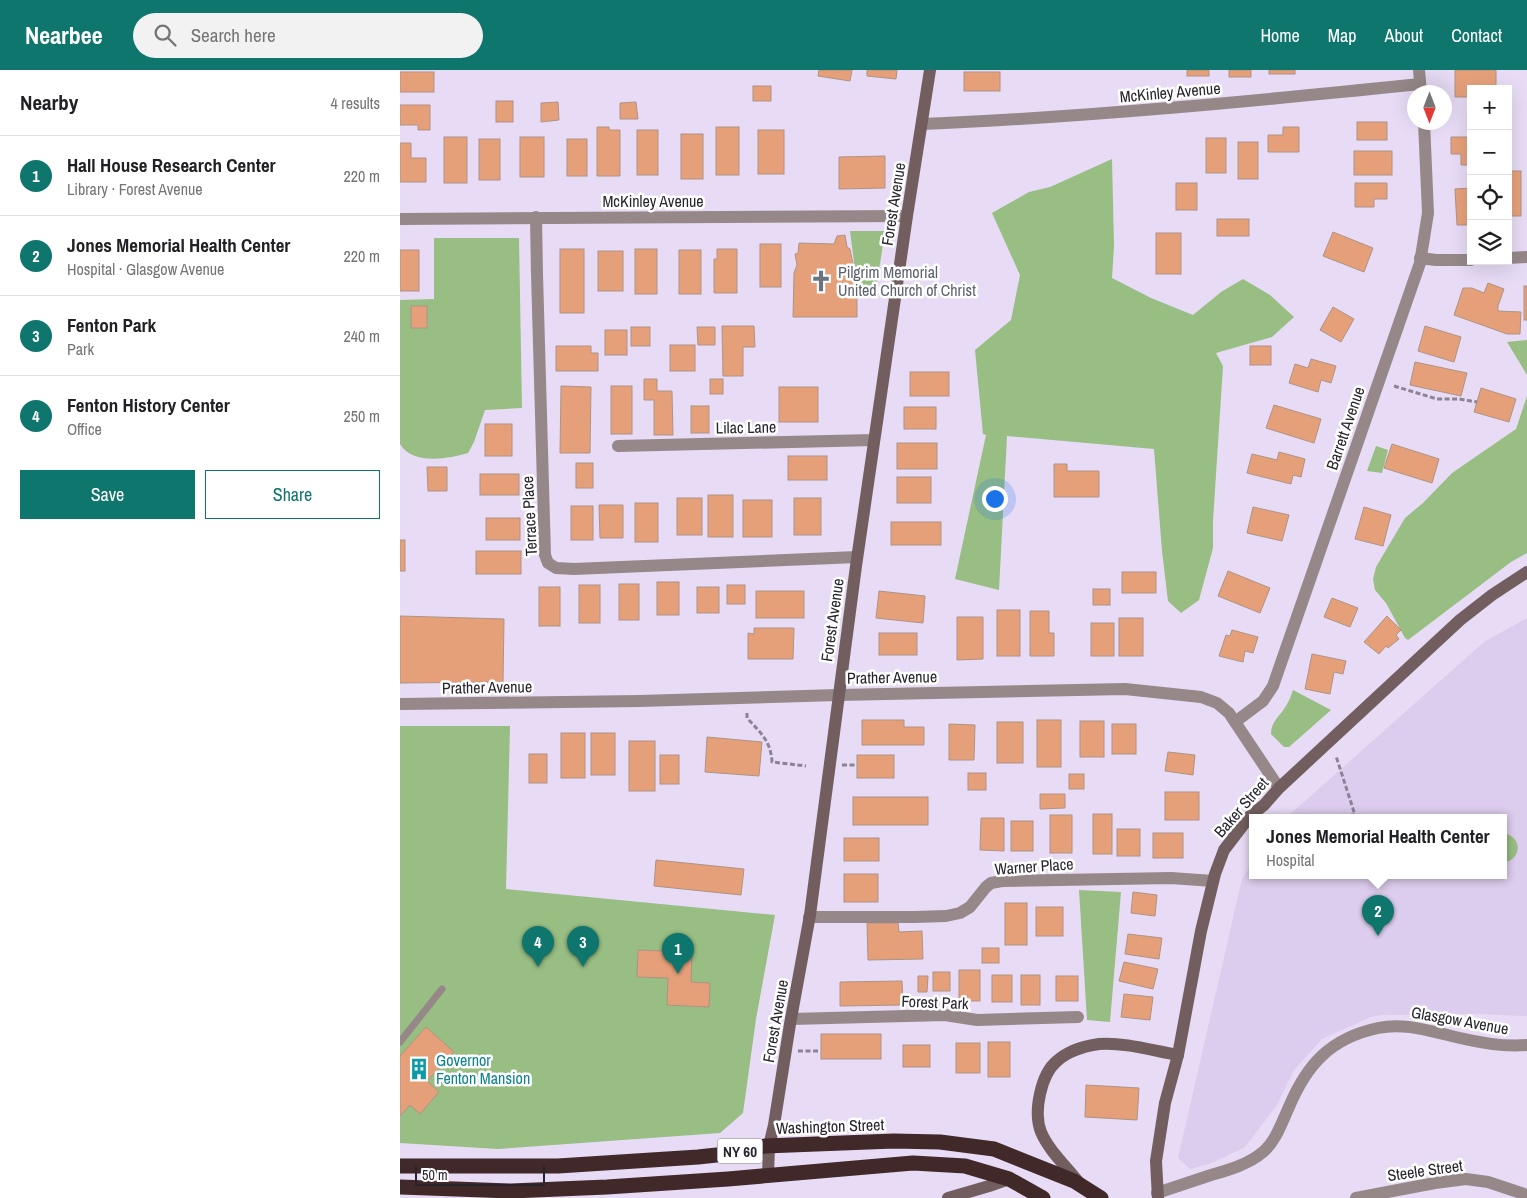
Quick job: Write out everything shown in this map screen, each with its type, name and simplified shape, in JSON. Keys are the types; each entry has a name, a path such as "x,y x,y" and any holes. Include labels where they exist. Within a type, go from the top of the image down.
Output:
{"highway":[{"name":"Washington Street","path":"400,1166 567,1166 698,1157 769,1146 894,1141 940,1142 994,1149 1074,1181 1101,1198"},
{"name":"NY 60","path":"400,1187 511,1191 634,1185 913,1163 965,1166 1009,1179 1043,1198"}],"main road":[{"name":"Forest Avenue","path":"768,1175 769,1146 809,917 857,557 930,70"},
{"name":"Baker Street","path":"1253,814 1460,620 1492,595 1527,572"},
{"name":"Baker Street","path":"1158,1195 1156,1161 1165,1104 1178,1055 1201,931 1213,881 1224,850 1249,817"},
{"path":"1081,1186 1047,1142 1039,1124 1040,1092 1056,1062 1075,1050 1098,1044 1119,1045 1178,1055"},
{"path":"948,1198 1009,1179"}],"street":[{"path":"1419,70 1421,85"},
{"name":"McKinley Avenue","path":"922,124 1072,116 1407,89"},
{"name":"Barrett Avenue","path":"1235,722 1263,701 1273,686 1420,258 1428,213 1424,130"},
{"name":"McKinley Avenue","path":"400,219 907,216"},
{"name":"Terrace Place","path":"536,217 545,554 548,563 556,568 574,569 857,557"},
{"path":"1512,258 1527,257"},
{"path":"1420,258 1467,260"},
{"name":"Lilac Lane","path":"618,446 874,440"},
{"name":"Prather Avenue","path":"400,704 640,701 1125,689 1201,697 1217,703 1235,722 1279,788"},
{"name":"Warner Place","path":"809,917 946,916 960,913 970,907 986,887 991,883 1002,881 1171,878 1213,881"},
{"name":"Forest Park","path":"791,1019 945,1016 967,1020 989,1020 1078,1017"},
{"name":"Glasgow Avenue","path":"1158,1195 1233,1168 1263,1152 1274,1140 1293,1097 1305,1076 1328,1050 1340,1040 1378,1028 1397,1025 1490,1044 1527,1045"},
{"name":"Steele Street","path":"1356,1198 1466,1179 1488,1182 1527,1195"}],"lane":[{"path":"400,1042 442,989"}],"path":[{"path":"1394,386 1436,399 1459,399 1477,402"},
{"path":"747,713 747,718 764,736 770,746 772,762 806,766"},
{"path":"1336,756 1355,814"},
{"path":"839,765 857,765"},
{"path":"795,1052 818,1051"}],"shaded area":[{"path":"1527,618 1527,1016 1482,1014 1381,1015 1371,1017 1322,1039 1294,1070 1277,1105 1245,1147 1212,1163 1190,1169 1178,1158 1242,879 1249,869 1249,879 1507,879 1507,814 1290,814 1484,642"}],"green space":[{"path":"1112,159 1114,246 1112,278 1151,298 1193,315 1221,292 1243,279 1270,295 1294,317 1272,337 1216,353 1223,366 1213,548 1199,600 1181,613 1168,601 1154,449 1007,436 999,590 955,579 986,435 983,434 975,350 1011,320 1020,275 992,213 1029,192 1050,187"},
{"path":"850,231 885,231 876,290 859,291 858,274 853,275 854,262"},
{"path":"434,238 519,238 522,408 485,410 474,442 468,453 431,459 413,455 400,444 400,300 434,299"},
{"path":"1527,340 1527,375 1507,342"},
{"path":"1527,396 1527,553 1511,562 1408,640 1405,638 1386,603 1375,590 1373,579 1376,567 1405,518 1423,503 1452,473 1516,429"},
{"path":"1376,446 1388,450 1382,473 1367,471"},
{"path":"1293,690 1331,710 1289,747 1284,747 1271,734 1271,730"},
{"path":"400,726 510,726 506,889 775,915 756,1019 743,1113 720,1133 498,1149 400,1143"},
{"path":"1507,834 1514,838 1518,847 1515,857 1507,862"},
{"path":"1079,890 1121,892 1110,1022 1087,1020"}],"building":[{"path":"819,70 852,70 850,81 818,76"},
{"path":"867,70 897,70 896,79 867,76"},
{"path":"1187,70 1209,70 1209,76 1187,76"},
{"path":"1229,70 1251,70 1251,77 1229,77"},
{"path":"1269,70 1295,70 1295,74 1269,74"},
{"path":"1455,70 1496,70 1496,85 1467,85 1467,97 1455,97"},
{"path":"400,72 434,72 434,92 400,92"},
{"path":"964,72 1000,72 1000,91 964,91"},
{"path":"753,86 771,86 771,101 753,101"},
{"path":"496,101 513,101 513,122 496,122"},
{"path":"558,102 559,120 541,122 541,103"},
{"path":"636,102 638,119 620,119 620,103"},
{"path":"400,105 430,105 430,130 418,130 418,125 400,125"},
{"path":"1357,122 1387,122 1387,140 1357,140"},
{"path":"597,127 609,127 609,130 620,130 620,176 597,176"},
{"path":"716,127 739,127 739,175 716,175"},
{"path":"1283,127 1299,127 1299,152 1268,152 1268,135 1283,135"},
{"path":"637,130 658,130 658,175 637,175"},
{"path":"758,130 784,130 784,174 758,174"},
{"path":"681,134 703,134 703,179 681,179"},
{"path":"444,137 467,137 467,183 444,183"},
{"path":"520,137 544,137 544,177 520,177"},
{"path":"1451,137 1467,137 1467,165 1461,165 1461,154 1451,154"},
{"path":"1206,138 1226,138 1226,173 1206,173"},
{"path":"479,139 500,139 500,180 479,180"},
{"path":"567,139 587,139 587,176 567,176"},
{"path":"1238,142 1258,142 1258,179 1238,179"},
{"path":"400,143 411,143 411,158 426,158 426,182 400,182"},
{"path":"1354,151 1392,151 1392,175 1354,175"},
{"path":"885,156 885,188 839,189 839,157"},
{"path":"1512,171 1521,171 1521,216 1512,216"},
{"path":"1176,183 1197,183 1197,210 1176,210"},
{"path":"1355,183 1387,183 1387,199 1374,199 1374,207 1355,207"},
{"path":"1467,188 1467,225 1457,225 1455,189"},
{"path":"1217,219 1249,219 1249,236 1217,236"},
{"path":"1333,232 1373,248 1364,272 1323,256"},
{"path":"1156,233 1181,233 1181,274 1156,274"},
{"path":"845,235 853,264 850,278 857,278 857,317 793,317 794,273 797,265 795,254 798,253 799,243 834,244 837,236"},
{"path":"760,244 781,244 781,287 760,287"},
{"path":"560,249 584,249 584,313 560,313"},
{"path":"635,249 657,249 657,294 635,294"},
{"path":"717,249 737,249 737,293 714,293 714,259 717,259"},
{"path":"400,250 419,250 419,291 400,291"},
{"path":"679,250 701,250 701,294 679,294"},
{"path":"598,251 623,251 623,291 598,291"},
{"path":"1488,283 1504,289 1498,311 1521,312 1520,334 1507,334 1454,315 1463,288 1472,288 1484,293"},
{"path":"1524,286 1527,286 1527,320 1524,320"},
{"path":"411,306 427,306 427,328 411,328"},
{"path":"1333,307 1354,319 1341,342 1320,330"},
{"path":"722,326 754,326 755,347 743,347 743,376 723,376"},
{"path":"1425,326 1461,337 1454,362 1418,351"},
{"path":"631,327 650,327 650,346 631,346"},
{"path":"697,327 715,327 715,345 698,345"},
{"path":"605,330 627,330 627,355 605,355"},
{"path":"670,345 695,345 695,371 670,371"},
{"path":"556,346 591,346 591,353 598,353 598,371 556,371"},
{"path":"1250,346 1271,346 1271,365 1250,365"},
{"path":"1311,359 1336,366 1331,383 1321,380 1318,392 1289,383 1295,364 1308,368"},
{"path":"1415,362 1467,373 1461,396 1410,385"},
{"path":"910,372 949,372 949,396 910,396"},
{"path":"644,379 657,379 657,391 672,391 673,435 654,435 654,400 644,400"},
{"path":"710,379 723,379 723,394 710,394"},
{"path":"561,386 591,387 590,453 560,453"},
{"path":"611,386 632,386 632,434 611,434"},
{"path":"779,387 818,387 818,422 779,422"},
{"path":"1481,388 1516,399 1509,422 1474,412"},
{"path":"1274,405 1321,419 1314,443 1266,428"},
{"path":"691,406 709,406 709,433 691,433"},
{"path":"904,407 936,407 936,429 904,429"},
{"path":"485,424 512,424 512,456 485,456"},
{"path":"897,443 937,443 937,469 897,469"},
{"path":"1392,444 1439,459 1432,483 1384,468"},
{"path":"1279,452 1305,459 1301,477 1293,475 1291,484 1247,473 1252,454 1277,460"},
{"path":"788,456 827,456 827,480 788,480"},
{"path":"576,463 593,463 593,488 576,488"},
{"path":"1054,464 1067,464 1067,471 1099,471 1099,497 1054,497"},
{"path":"427,467 447,467 447,491 428,491"},
{"path":"480,474 519,474 519,495 480,495"},
{"path":"897,477 931,477 931,503 897,503"},
{"path":"708,495 733,495 733,537 708,537"},
{"path":"677,498 702,498 702,535 677,535"},
{"path":"794,498 821,498 821,535 794,535"},
{"path":"743,500 772,500 772,537 743,537"},
{"path":"635,503 658,503 658,542 635,542"},
{"path":"599,505 623,505 623,538 600,538"},
{"path":"571,506 593,506 593,540 571,540"},
{"path":"1253,507 1289,515 1282,541 1247,533"},
{"path":"1364,507 1391,515 1383,546 1355,539"},
{"path":"486,518 520,518 520,540 486,540"},
{"path":"891,522 941,522 941,545 891,545"},
{"path":"400,540 405,540 405,571 400,571"},
{"path":"476,551 521,551 521,574 476,574"},
{"path":"1228,571 1270,588 1260,613 1218,596"},
{"path":"1122,572 1156,572 1156,593 1122,593"},
{"path":"657,582 679,582 679,615 657,615"},
{"path":"619,584 639,584 639,620 619,620"},
{"path":"579,585 600,585 600,623 579,623"},
{"path":"727,585 745,585 745,604 727,604"},
{"path":"539,587 560,587 560,626 539,626"},
{"path":"697,587 719,587 719,613 697,613"},
{"path":"1093,589 1110,589 1110,605 1093,605"},
{"path":"756,591 804,591 804,618 756,618"},
{"path":"879,591 925,596 923,623 876,618"},
{"path":"1332,598 1358,608 1350,627 1324,617"},
{"path":"997,610 1020,610 1020,656 997,656"},
{"path":"1030,611 1049,611 1049,633 1054,633 1054,656 1030,656"},
{"path":"400,616 504,619 503,682 400,683"},
{"path":"1387,616 1401,630 1396,635 1399,639 1388,648 1386,646 1379,654 1364,642"},
{"path":"957,617 983,617 983,659 957,660"},
{"path":"1119,618 1143,618 1143,656 1119,656"},
{"path":"1091,623 1114,623 1114,656 1091,656"},
{"path":"754,628 794,628 793,659 748,659 748,633 754,634"},
{"path":"1232,630 1258,637 1253,653 1245,651 1243,662 1219,656 1226,635 1230,636"},
{"path":"879,633 917,633 917,655 879,655"},
{"path":"1312,654 1346,661 1343,674 1334,672 1330,694 1305,689"},
{"path":"862,720 904,720 904,727 924,727 924,745 862,745"},
{"path":"1037,720 1061,720 1061,767 1037,767"},
{"path":"1080,721 1104,721 1104,757 1080,757"},
{"path":"997,722 1023,722 1023,763 997,763"},
{"path":"949,724 975,725 974,760 949,760"},
{"path":"1112,724 1136,724 1136,754 1112,754"},
{"path":"561,733 585,733 585,778 561,778"},
{"path":"591,733 615,733 615,775 591,775"},
{"path":"707,737 762,742 759,776 705,772"},
{"path":"629,741 655,741 655,791 629,791"},
{"path":"1168,752 1195,755 1193,775 1165,771"},
{"path":"529,754 547,754 547,783 529,783"},
{"path":"660,755 679,755 679,784 660,784"},
{"path":"857,755 894,755 894,778 857,778"},
{"path":"968,773 986,773 986,790 968,790"},
{"path":"1069,774 1084,774 1084,789 1069,789"},
{"path":"1165,792 1199,792 1199,820 1165,820"},
{"path":"1040,794 1065,794 1065,808 1040,809"},
{"path":"853,797 928,797 928,825 853,825"},
{"path":"1093,814 1112,814 1112,854 1093,854"},
{"path":"1050,815 1072,815 1072,853 1050,853"},
{"path":"981,818 1004,818 1004,851 980,850"},
{"path":"1011,821 1033,821 1033,851 1011,851"},
{"path":"1117,829 1140,829 1140,856 1117,856"},
{"path":"1153,833 1183,833 1183,858 1153,858"},
{"path":"844,838 879,838 879,861 844,861"},
{"path":"656,860 744,869 741,895 654,886"},
{"path":"844,874 878,874 878,902 844,902"},
{"path":"1133,892 1157,895 1155,916 1131,913"},
{"path":"1005,903 1027,903 1027,945 1005,945"},
{"path":"1036,907 1063,907 1063,936 1036,936"},
{"path":"867,923 898,923 899,932 922,931 923,959 868,960"},
{"path":"1128,934 1162,938 1159,959 1125,954"},
{"path":"982,948 999,948 999,963 982,963"},
{"path":"638,950 692,952 691,982 710,983 709,1007 667,1005 668,978 637,977"},
{"path":"1124,962 1158,969 1153,989 1119,981"},
{"path":"959,970 980,970 980,1001 959,1001"},
{"path":"933,972 950,972 950,991 933,991"},
{"path":"992,975 1012,975 1012,1002 992,1002"},
{"path":"1021,975 1040,975 1040,1005 1021,1005"},
{"path":"918,976 928,976 927,992 918,992"},
{"path":"1056,976 1078,976 1078,1001 1056,1001"},
{"path":"902,981 903,1005 840,1006 840,982"},
{"path":"1124,994 1153,997 1150,1020 1121,1017"},
{"name":"Governor Fenton Mansion","path":"426,1027 454,1052 427,1081 439,1092 420,1114 410,1105 400,1116 400,1056"},
{"path":"821,1034 881,1034 881,1059 821,1059"},
{"path":"988,1042 1010,1042 1010,1077 988,1077"},
{"path":"956,1043 980,1043 980,1073 956,1073"},
{"path":"903,1045 930,1045 930,1067 903,1067"},
{"path":"1086,1085 1139,1088 1137,1120 1085,1117"}],"place":[{"name":"Pilgrim Memorial United Church of Christ","path":"821,281"},
{"name":"Jones Memorial Health Center","path":"1378,936"},
{"name":"Fenton History Center","path":"538,967"},
{"name":"Fenton Park","path":"583,967"},
{"name":"Hall House Research Center","path":"678,974"},
{"name":"Governor Fenton Mansion","path":"419,1069"}]}
